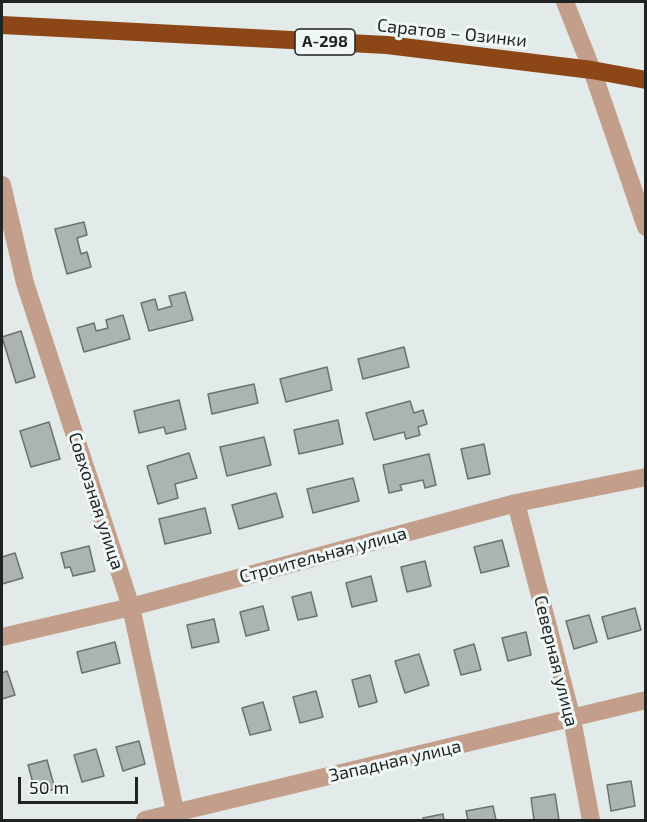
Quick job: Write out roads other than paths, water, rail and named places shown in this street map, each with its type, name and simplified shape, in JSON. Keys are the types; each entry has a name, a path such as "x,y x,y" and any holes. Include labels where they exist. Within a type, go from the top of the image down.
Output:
{"highway":[{"name":"Саратов – Озинки","path":"2,25 387,45 592,70 645,80"}],"street":[{"path":"565,2 592,70 645,227"},
{"name":"Совхозная улица","path":"2,185 25,283 131,607 176,817"},
{"name":"Строительная улица","path":"2,637 131,607 516,503 645,477"},
{"name":"Северная улица","path":"516,503 572,719 591,820"},
{"name":"Западная улица","path":"145,820 176,817 645,700"}]}
